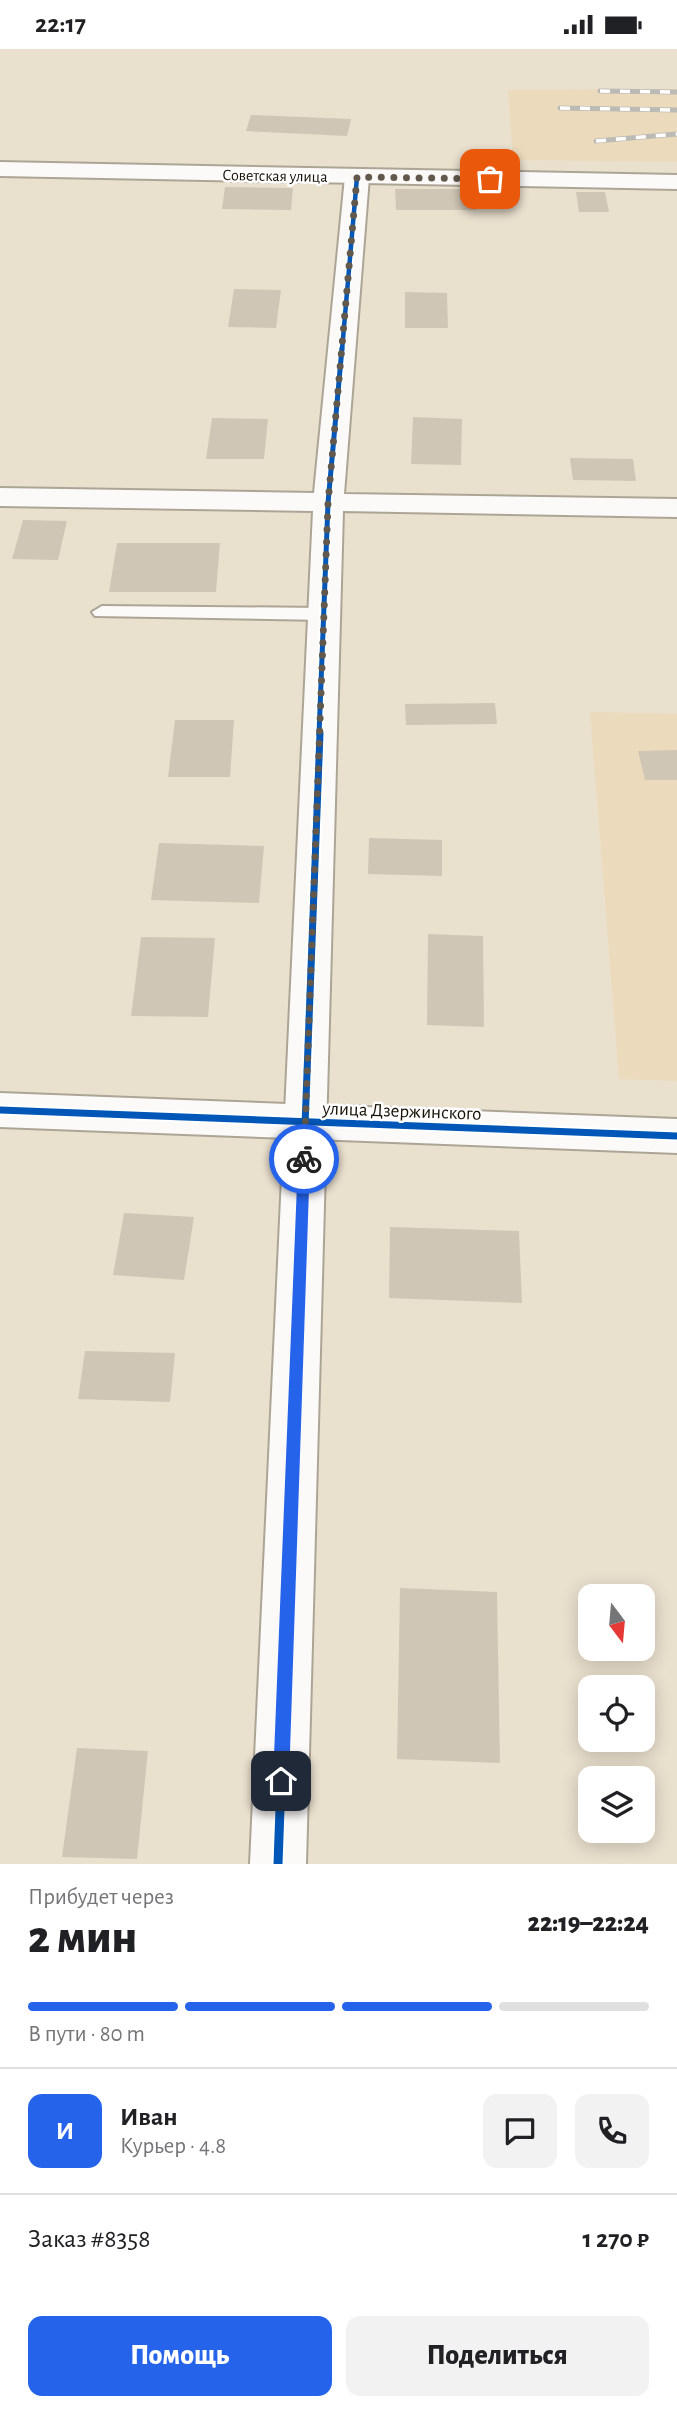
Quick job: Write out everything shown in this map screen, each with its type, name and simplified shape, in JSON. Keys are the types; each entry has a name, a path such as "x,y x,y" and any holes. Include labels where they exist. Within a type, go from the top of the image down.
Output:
{"street":[{"name":"Советская улица","path":"0,169 677,182"},
{"path":"278,1864 328,503 357,177"},
{"path":"0,497 677,508"},
{"name":"улица Дзержинского","path":"0,1110 677,1136"}],"lane":[{"path":"102,612 324,614"}],"shaded area":[{"path":"677,89 677,162 513,160 508,90"},
{"path":"590,712 677,714 677,1081 619,1079"}],"building":[{"path":"251,115 351,119 347,136 246,131"},
{"path":"225,187 293,188 291,210 222,209"},
{"path":"395,189 474,189 476,210 396,210"},
{"path":"576,192 605,192 609,212 579,212"},
{"path":"234,289 281,290 276,328 228,327"},
{"path":"405,292 447,293 448,328 405,328"},
{"path":"413,417 462,419 461,465 411,464"},
{"path":"212,418 268,419 264,459 206,459"},
{"path":"570,458 633,459 636,481 573,480"},
{"path":"23,520 67,521 58,560 12,559"},
{"path":"117,543 220,543 216,592 109,592"},
{"path":"495,703 497,724 406,725 405,704"},
{"path":"175,720 234,720 230,777 168,777"},
{"path":"677,750 677,780 645,780 638,751"},
{"path":"369,838 442,840 442,876 368,874"},
{"path":"159,843 264,846 259,903 151,900"},
{"path":"428,934 483,936 484,1027 427,1025"},
{"path":"141,937 215,938 208,1017 131,1016"},
{"path":"124,1213 194,1217 184,1280 113,1275"},
{"path":"390,1227 519,1231 522,1303 389,1298"},
{"path":"85,1351 175,1353 170,1402 78,1399"},
{"path":"400,1588 497,1592 500,1763 397,1759"},
{"path":"77,1748 148,1751 137,1859 62,1857"}],"railway":[{"path":"600,91 677,92"},
{"path":"560,108 677,110"},
{"path":"596,141 677,134"}],"cycle path":[{"path":"278,1864 328,503 357,177"},
{"path":"0,1110 677,1136"}],"way so far":[{"path":"304,1159 328,503 357,177 490,179"}],"route":[{"path":"281,1781 304,1159"}]}
